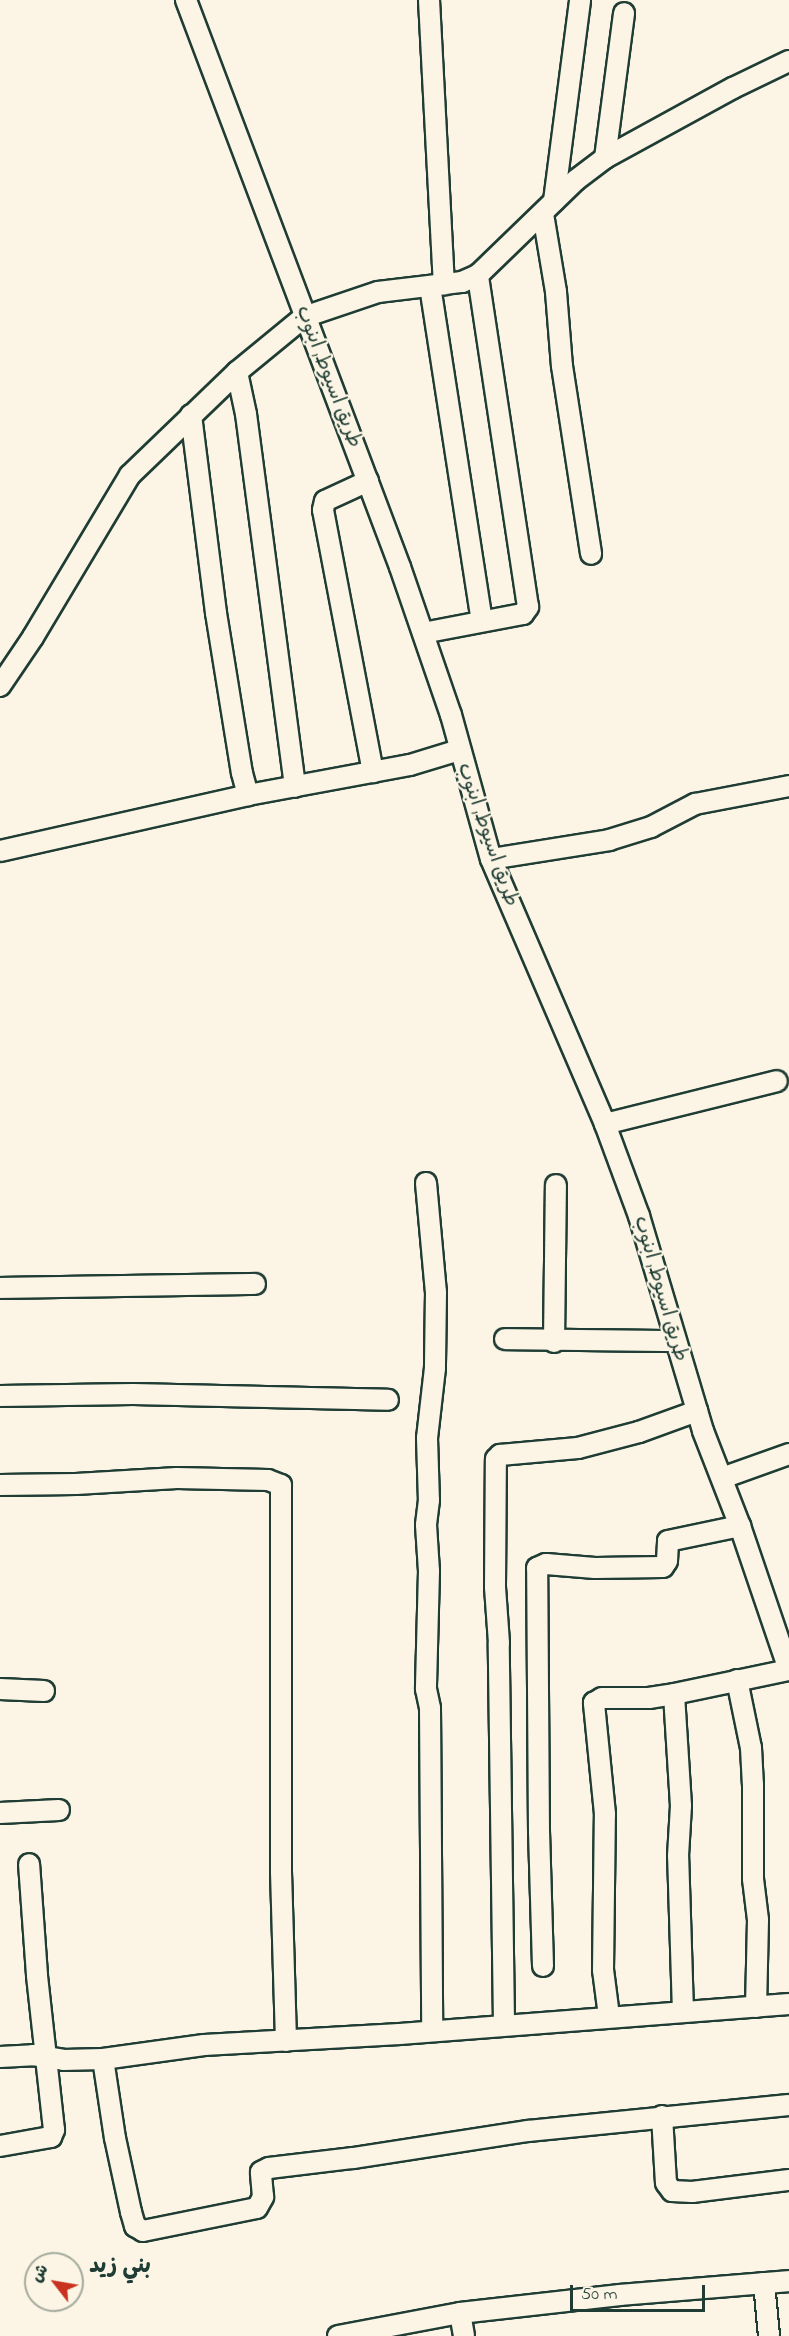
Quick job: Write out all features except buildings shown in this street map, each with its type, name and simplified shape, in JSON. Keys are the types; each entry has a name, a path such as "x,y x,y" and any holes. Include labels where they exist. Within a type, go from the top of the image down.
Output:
{"street":[{"name":"طريق اسيوط, ابنوب","path":"186,0 304,317 335,391 423,633 450,715 491,859 605,1124 639,1216 697,1411 740,1526 789,1670"},
{"path":"429,0 437,285 482,620"},
{"path":"580,0 548,207 591,554"},
{"path":"605,158 605,138 624,13"},
{"path":"0,686 33,637 129,475 237,372 304,317 378,292 462,282 477,275 548,207 605,158 723,92 789,61"},
{"path":"423,633 523,614 528,607 477,275"},
{"path":"237,372 246,414 295,788"},
{"path":"191,415 216,613 242,773 248,795"},
{"path":"368,481 325,501 323,510 373,772"},
{"path":"0,851 248,795 373,772 459,750"},
{"path":"491,859 609,840 651,827 695,804 789,786"},
{"path":"605,1124 777,1081"},
{"path":"426,1183 436,1292 435,1368 427,1438 429,1500 426,1525 429,1570 426,1689 430,1708 432,2031"},
{"path":"554,1342 556,1185"},
{"path":"0,1288 255,1284"},
{"path":"505,1340 675,1341"},
{"path":"0,1396 134,1394 388,1400"},
{"path":"504,2024 499,1643 495,1587 496,1459 500,1455 578,1448 639,1432 697,1411"},
{"path":"722,1478 789,1454"},
{"path":"0,1485 87,1484 177,1478 247,1478 268,1480 281,1485 281,1861 286,2041"},
{"path":"543,1966 538,1832 537,1568 546,1564 595,1568 663,1567 667,1561 668,1541 740,1526"},
{"path":"609,2016 603,1970 606,1814 594,1703 602,1698 649,1698 674,1694 789,1670"},
{"path":"736,1680 751,1748 753,1879 758,1920 756,2007"},
{"path":"0,1689 44,1691"},
{"path":"674,1694 681,1789 678,1856 683,2012"},
{"path":"0,1813 59,1810"},
{"path":"0,2146 47,2138 53,2133 29,1864"},
{"path":"0,2057 103,2059 204,2045 432,2031 789,2004"},
{"path":"103,2059 121,2168 135,2226 143,2231 257,2208 263,2197 261,2172 269,2168 364,2157 528,2131 789,2105"},
{"path":"662,2116 666,2183 672,2191 692,2192 789,2180"},
{"path":"338,2336 405,2331 460,2313 620,2295 789,2281"},
{"path":"764,2283 769,2336"},
{"path":"460,2313 465,2336"}],"district":[{"name":"بني زيد","path":"120,2268"}]}
